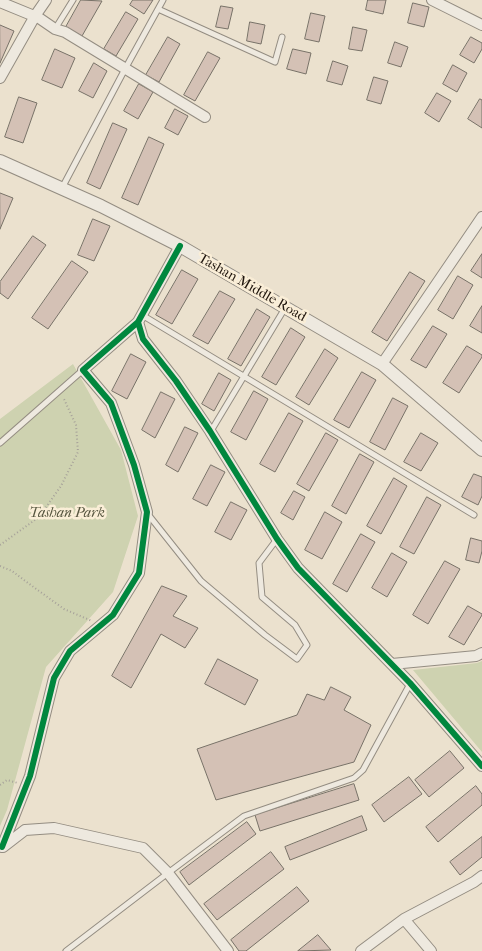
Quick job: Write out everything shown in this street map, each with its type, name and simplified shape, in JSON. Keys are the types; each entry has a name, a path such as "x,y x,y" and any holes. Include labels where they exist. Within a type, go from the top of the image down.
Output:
{"street":[{"path":"0,78 46,0"},
{"path":"432,0 482,25"},
{"path":"0,2 35,16 55,29 65,32 204,117"},
{"name":"Tashan Middle Road","path":"0,161 101,206 180,246 382,364 482,450"},
{"path":"382,364 482,217"},
{"path":"1,850 30,776 54,678 70,651 113,615 139,572 147,512 134,464 111,403 83,370 140,318 180,246"},
{"path":"140,318 143,339 176,381 210,431 277,539 298,568 392,664 482,766"},
{"path":"392,664 476,656 482,653"},
{"path":"1,850 25,830 54,828 143,848 168,873 228,951"},
{"path":"360,951 404,919 482,876"},
{"path":"404,919 431,951"}],"lane":[{"path":"55,29 73,0"},
{"path":"62,189 163,0"},
{"path":"158,10 275,62 282,37"},
{"path":"210,431 285,308"},
{"path":"140,318 244,375 474,515"},
{"path":"0,443 83,370"},
{"path":"147,512 200,581 297,659 307,645 295,625 262,597 258,563 277,539"},
{"path":"66,951 244,816 354,778 363,770 410,684"}],"path":[{"path":"0,545 39,517 61,486 78,452 76,425 60,390"},
{"path":"0,566 12,571 64,609 102,624"},
{"path":"0,786 8,780 27,785"}],"green space":[{"name":"Tashan Park","path":"73,364 121,450 138,516 113,592 46,667 7,810 0,826 0,419"},
{"path":"482,661 482,752 413,670"}],"building":[{"path":"81,0 102,1 82,36 66,27"},
{"path":"133,0 153,0 144,14 130,5"},
{"path":"368,0 386,0 383,14 366,10"},
{"path":"413,3 429,7 424,27 408,23"},
{"path":"221,6 233,8 228,29 216,27"},
{"path":"126,12 138,19 116,56 104,49"},
{"path":"311,13 325,16 319,42 305,39"},
{"path":"250,22 265,25 261,44 247,41"},
{"path":"0,25 14,31 0,63"},
{"path":"353,27 367,30 362,51 349,49"},
{"path":"168,37 180,44 159,82 146,75"},
{"path":"471,37 482,43 482,49 474,63 460,55"},
{"path":"395,42 408,47 401,67 388,63"},
{"path":"55,49 75,58 62,88 42,80"},
{"path":"293,49 311,53 306,74 287,69"},
{"path":"208,52 220,58 195,101 184,95"},
{"path":"333,61 348,66 342,85 327,81"},
{"path":"94,63 107,71 93,98 79,91"},
{"path":"453,65 467,73 457,92 443,84"},
{"path":"374,77 388,81 381,104 367,100"},
{"path":"139,84 153,92 138,119 124,111"},
{"path":"437,93 451,101 439,122 425,113"},
{"path":"19,97 37,103 23,143 5,137"},
{"path":"480,99 482,100 482,128 468,119"},
{"path":"175,109 188,116 178,135 165,128"},
{"path":"113,123 127,129 100,189 87,183"},
{"path":"149,137 164,144 138,205 122,198"},
{"path":"0,193 13,198 0,229"},
{"path":"93,219 110,226 94,261 78,255"},
{"path":"33,236 46,245 8,299 0,293 0,282"},
{"path":"482,254 482,278 471,271"},
{"path":"72,261 88,272 48,329 32,318"},
{"path":"182,270 198,279 172,324 156,315"},
{"path":"410,272 425,281 387,341 372,332"},
{"path":"458,276 473,285 453,319 438,310"},
{"path":"220,291 235,299 208,344 193,336"},
{"path":"482,306 482,333 470,326"},
{"path":"257,309 270,317 241,366 228,359"},
{"path":"433,326 447,334 426,368 411,360"},
{"path":"291,328 305,337 276,385 262,377"},
{"path":"467,346 482,355 482,357 459,393 443,383"},
{"path":"325,349 338,358 309,405 296,397"},
{"path":"131,354 146,362 127,399 112,391"},
{"path":"362,372 376,380 349,428 334,420"},
{"path":"219,373 231,380 214,411 202,404"},
{"path":"254,391 268,399 246,440 231,432"},
{"path":"161,392 175,399 155,438 142,430"},
{"path":"393,398 408,406 385,450 370,442"},
{"path":"289,413 303,421 275,472 260,464"},
{"path":"185,427 198,433 178,472 166,465"},
{"path":"326,433 338,440 309,491 297,484"},
{"path":"421,433 438,443 421,471 404,462"},
{"path":"360,454 374,462 346,514 332,506"},
{"path":"211,465 225,472 207,506 193,499"},
{"path":"474,474 482,477 482,496 478,505 462,497"},
{"path":"394,478 407,486 381,534 367,526"},
{"path":"294,491 305,497 293,520 281,513"},
{"path":"427,497 441,505 414,554 400,547"},
{"path":"231,502 247,510 231,540 215,532"},
{"path":"325,512 342,522 322,559 305,550"},
{"path":"361,534 375,542 347,592 333,584"},
{"path":"471,538 482,541 479,563 466,560"},
{"path":"392,553 407,562 387,597 372,588"},
{"path":"445,561 460,569 428,624 413,615"},
{"path":"162,586 187,596 173,616 198,628 185,648 161,634 131,688 112,676"},
{"path":"468,606 482,615 464,645 449,637"},
{"path":"218,659 258,680 245,705 205,684"},
{"path":"331,687 351,697 344,710 371,725 354,762 216,800 197,749 297,715 307,694 324,700"},
{"path":"450,751 464,768 429,797 415,780"},
{"path":"409,777 422,794 384,822 372,805"},
{"path":"354,784 359,800 260,831 255,815"},
{"path":"476,786 482,794 482,805 438,842 426,827"},
{"path":"362,816 367,830 290,860 285,847"},
{"path":"247,822 256,834 189,885 180,872"},
{"path":"482,837 482,857 460,875 450,862"},
{"path":"271,852 284,869 217,920 204,904"},
{"path":"297,887 309,901 246,951 239,951 231,940"},
{"path":"318,935 331,950 298,951"}],"cycle path":[{"path":"180,246 138,322 143,339 176,381 210,431 277,539 298,568 410,683 482,766"},
{"path":"2,847 30,776 54,678 70,651 113,615 139,573 147,512 134,465 111,403 83,370 138,322"}]}
